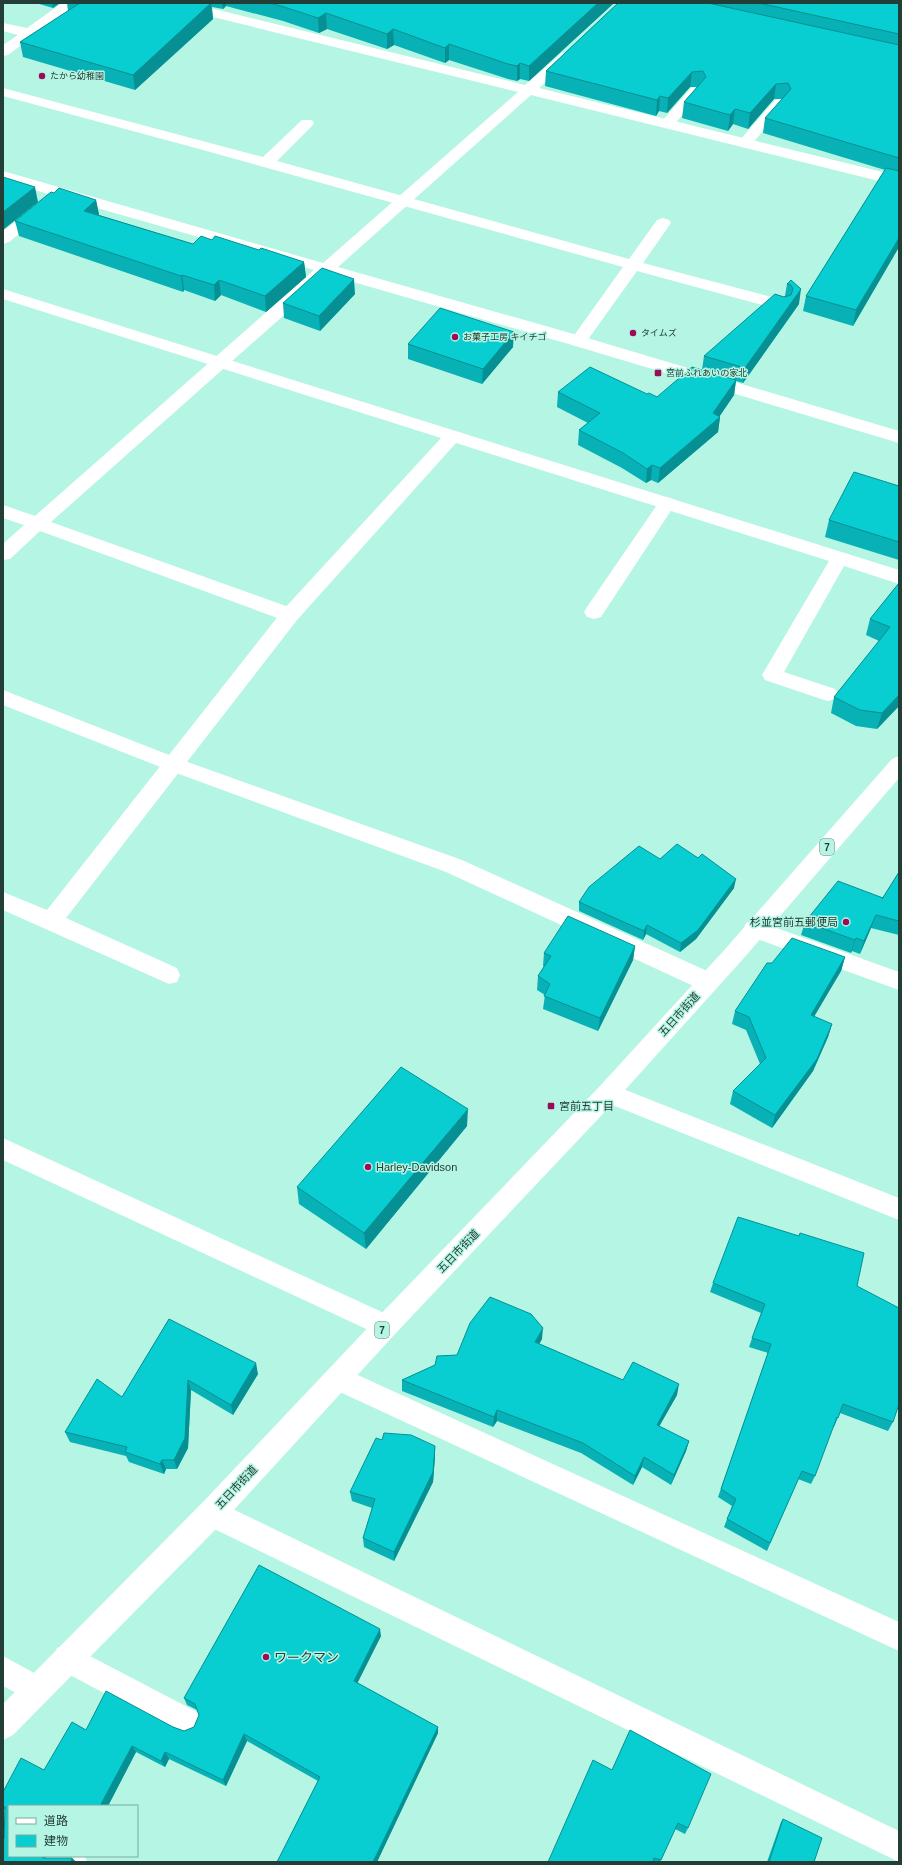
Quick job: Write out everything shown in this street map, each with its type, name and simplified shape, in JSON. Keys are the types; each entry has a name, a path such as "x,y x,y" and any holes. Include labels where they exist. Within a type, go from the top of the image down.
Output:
{"street":[{"path":"3,52 71,3"},
{"path":"173,3 899,181"},
{"path":"3,27 28,33"},
{"path":"3,554 36,523 325,269 530,91 580,44"},
{"path":"667,124 696,91"},
{"path":"3,92 137,126 632,266 781,304"},
{"path":"745,143 780,102"},
{"path":"266,163 306,123"},
{"path":"3,176 578,341 899,437"},
{"path":"3,239 61,193"},
{"path":"578,341 663,224"},
{"path":"3,294 899,577"},
{"path":"51,921 175,765 290,615 453,436"},
{"path":"594,612 667,504"},
{"path":"3,511 290,615"},
{"path":"828,694 772,675 840,558"},
{"path":"3,697 175,765 454,866 708,982"},
{"name":"五日市街道","path":"3,1725 67,1658 212,1513 386,1326 608,1093 708,982 899,764"},
{"path":"3,901 51,921 169,975"},
{"path":"754,929 899,981"},
{"path":"608,1093 899,1209"},
{"path":"3,1150 386,1326"},
{"path":"338,1378 899,1637"},
{"path":"212,1513 899,1847"},
{"path":"67,1658 187,1722"},
{"path":"3,1670 37,1690"},
{"path":"63,1857 72,1862"}],"building":[{"path":"80,3 211,3 133,75 20,42"},
{"path":"270,3 598,3 529,66 520,63 517,66 449,44 445,48 393,29 387,34 326,13 318,18"},
{"path":"618,3 708,3 899,45 899,158 765,118 791,89 788,83 776,84 750,113 735,109 730,115 684,102 706,77 703,71 692,72 668,98 660,96 657,100 546,71"},
{"path":"759,3 899,3 899,34"},
{"path":"886,168 899,171 899,238 856,310 806,296"},
{"path":"3,177 35,187 3,212"},
{"path":"59,188 96,200 84,211 193,244 201,236 212,240 215,236 259,250 261,248 304,262 265,296 219,280 214,285 182,275 181,276 15,221 51,192 54,193"},
{"path":"322,268 354,279 319,316 283,303"},
{"path":"791,280 801,289 745,368 704,356 775,294 784,297 791,295 793,289 791,285 787,284"},
{"path":"440,308 514,332 483,369 408,344"},
{"path":"590,367 647,394 649,393 657,397 692,367 736,380 713,413 720,417 660,468 652,465 647,469 623,453 579,430 600,413 558,392"},
{"path":"854,472 899,486 899,542 829,520"},
{"path":"899,583 899,695 882,713 860,710 834,697 890,627 870,619"},
{"path":"677,844 698,858 702,854 736,879 698,930 681,943 647,925 644,931 579,902 589,887 639,846 660,859"},
{"path":"899,872 899,921 876,915 864,941 856,938 855,940 805,922 838,881 883,898"},
{"path":"568,916 635,946 600,1018 544,996 550,984 538,976 551,956 544,953"},
{"path":"792,938 845,957 811,1015 832,1024 817,1059 775,1115 733,1091 766,1058 749,1017 735,1011 767,963 772,963"},
{"path":"401,1067 468,1109 364,1233 297,1187"},
{"path":"738,1217 799,1236 800,1233 864,1253 857,1286 899,1308 899,1404 893,1422 843,1404 815,1476 802,1471 770,1543 727,1519 736,1499 721,1489 771,1344 752,1338 765,1304 713,1283"},
{"path":"490,1297 531,1314 543,1328 535,1342 623,1380 633,1362 679,1384 657,1425 689,1441 674,1475 644,1457 635,1476 583,1443 497,1410 494,1417 402,1380 435,1365 437,1356 457,1355 470,1323"},
{"path":"169,1319 256,1363 231,1405 188,1380 185,1438 174,1460 162,1460 160,1464 125,1452 127,1447 65,1432 97,1379 122,1397"},
{"path":"384,1433 411,1435 435,1446 433,1472 394,1552 363,1538 375,1499 350,1492 376,1438 382,1440"},
{"path":"259,1565 380,1629 354,1681 438,1727 373,1862 277,1862 320,1777 244,1734 223,1780 165,1752 161,1761 132,1746 101,1805 8,1805 8,1857 72,1858 71,1862 3,1862 5,1807 3,1806 3,1792 21,1758 44,1770 72,1722 86,1730 106,1691 173,1727 184,1731 194,1727 199,1715 195,1704 184,1698"},
{"path":"630,1730 711,1774 688,1828 678,1823 661,1860 654,1858 653,1862 548,1862 593,1760 612,1770"},
{"path":"783,1819 822,1838 814,1862 769,1862"}],"place":[{"name":"たから幼稚園","path":"42,76"},
{"name":"タイムズ","path":"633,333"},
{"name":"お菓子工房 キイチゴ","path":"455,337"},
{"name":"宮前ふれあいの家北","path":"658,373"},
{"name":"杉並宮前五郵便局","path":"846,922"},
{"name":"宮前五丁目","path":"551,1106"},
{"name":"Harley-Davidson","path":"368,1167"},
{"name":"ワークマン","path":"266,1657"}]}
